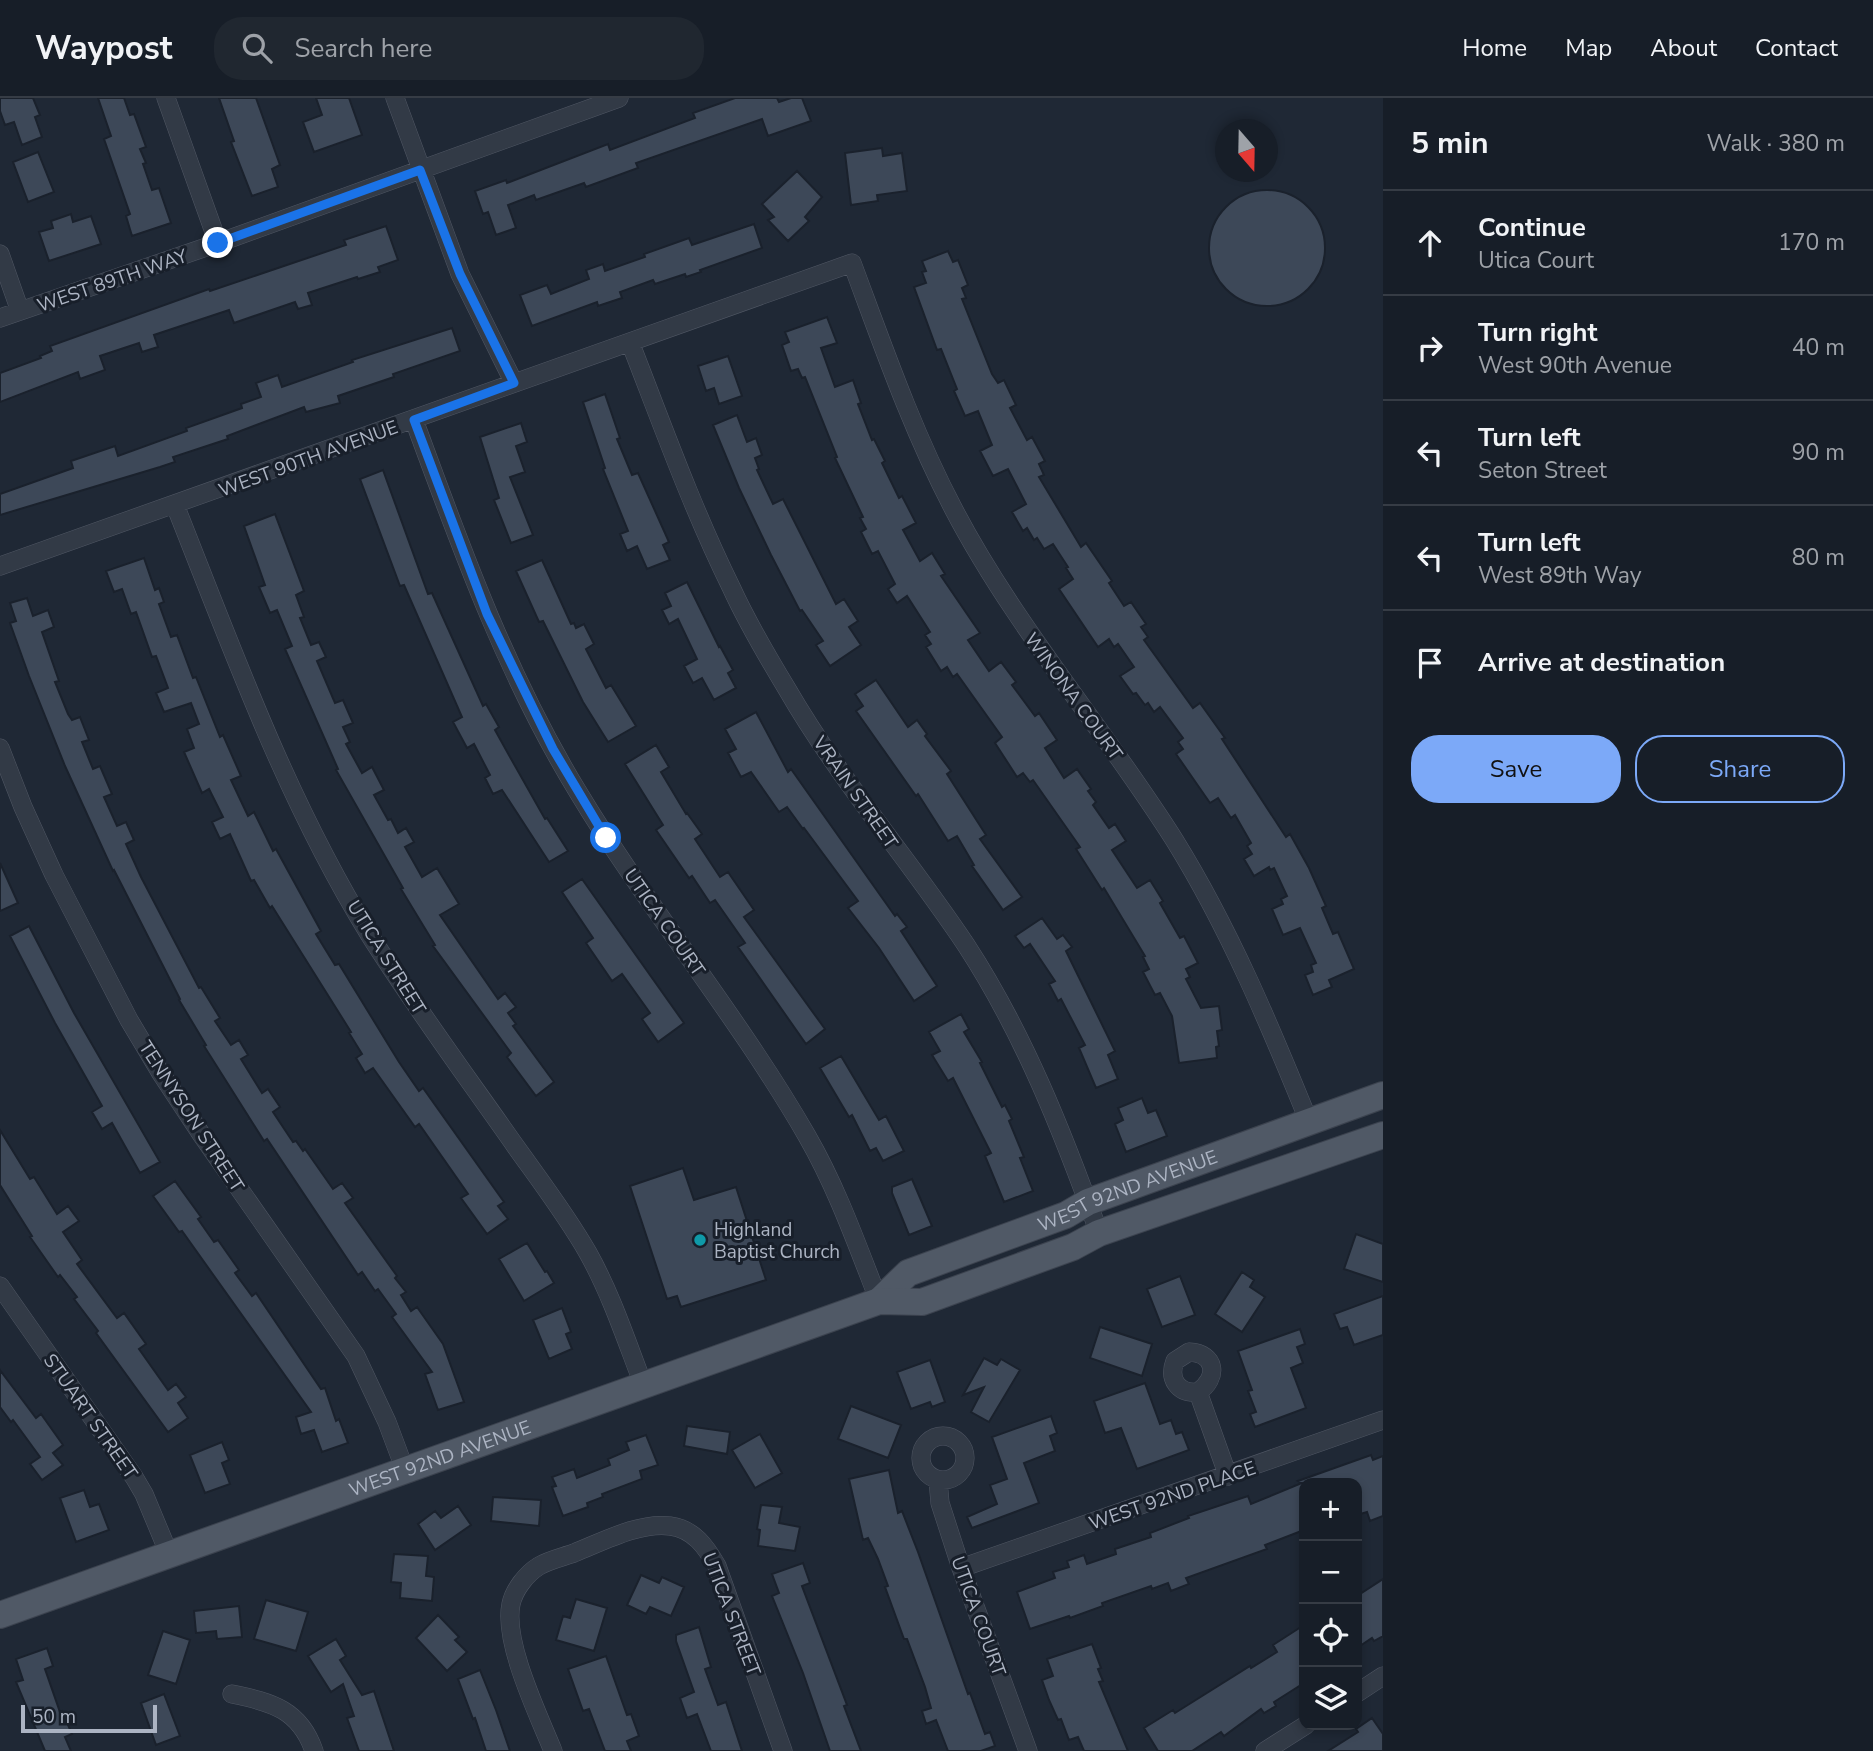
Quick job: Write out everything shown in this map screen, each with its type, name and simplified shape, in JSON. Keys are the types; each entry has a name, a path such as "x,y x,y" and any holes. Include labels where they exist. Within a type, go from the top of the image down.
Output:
{"main road":[{"name":"WEST 92ND AVENUE","path":"879,1301 908,1273 1066,1215 1088,1202 1383,1095"},
{"name":"WEST 92ND AVENUE","path":"0,1615 879,1301 922,1302 1073,1247 1099,1233 1383,1135"}],"street":[{"path":"166,98 218,243"},
{"path":"395,98 460,274 514,383"},
{"name":"WEST 89TH WAY","path":"0,318 218,243 619,98"},
{"path":"0,254 20,311"},
{"name":"WEST 90TH AVENUE","path":"0,566 852,264"},
{"name":"WINONA COURT","path":"852,264 930,461 953,508 1026,630 1146,797 1212,902 1309,1122"},
{"name":"VRAIN STREET","path":"630,342 686,484 732,589 817,738 965,945 997,995 1025,1049 1070,1152 1099,1233"},
{"name":"UTICA COURT","path":"414,420 487,614 553,749 606,838 756,1053 808,1138 842,1207 879,1301"},
{"name":"UTICA STREET","path":"175,505 258,716 332,870 410,997 587,1251 603,1282 643,1384"},
{"name":"TENNYSON STREET","path":"0,748 54,875 129,1020 201,1133 356,1356 387,1422 405,1470"},
{"name":"STUART STREET","path":"0,1286 134,1477 169,1554"},
{"path":"1198,1392 1228,1476"},
{"name":"WEST 92ND PLACE","path":"961,1568 1383,1420"},
{"name":"UTICA COURT","path":"939,1480 940,1503 961,1568 1028,1751"},
{"name":"UTICA STREET","path":"552,1751 517,1656 509,1626 511,1603 522,1582 540,1566 635,1530 670,1526 689,1533 704,1544 717,1566 783,1751"},
{"path":"1362,1690 1383,1676"},
{"path":"232,1694 260,1699 288,1713 302,1725 314,1751"},
{"path":"1265,1751 1299,1729"}],"building":[{"path":"0,98 33,98 40,115 35,117 42,137 22,145 14,122 5,125 0,111"},
{"path":"98,98 124,98 130,115 134,114 146,147 140,149 146,163 143,164 152,190 159,188 171,223 132,236 126,216 130,214 104,139 111,136"},
{"path":"219,98 256,98 280,165 272,169 278,187 252,196 231,142 234,141"},
{"path":"316,98 349,98 362,135 314,152 303,122 322,115"},
{"path":"735,98 777,98 779,102 802,98 811,121 768,136 762,119 636,163 638,168 586,187 584,183 536,200 534,195 508,205 516,228 496,235 488,212 483,214 475,191 506,180 507,183 608,144 610,150 695,118 693,113"},
{"path":"882,148 883,156 902,153 907,191 877,195 878,201 851,205 845,153"},
{"path":"38,152 54,192 28,202 13,162"},
{"path":"797,171 822,197 805,217 809,221 788,241 768,220 774,217 762,204"},
{"path":"1267,190 1289,194 1308,207 1321,226 1325,248 1321,270 1308,289 1289,302 1267,306 1245,302 1226,289 1213,270 1209,248 1213,226 1226,207 1245,194"},
{"path":"71,214 73,222 91,216 101,244 49,261 39,232 53,228 51,221"},
{"path":"754,224 762,248 686,277 685,274 655,284 653,280 620,292 622,298 598,306 597,302 532,326 520,295 547,285 551,294 589,279 586,270 603,264 605,271 689,238 692,245"},
{"path":"386,226 398,260 378,267 380,272 308,293 312,305 298,309 295,302 234,323 229,310 154,335 158,347 142,352 139,343 100,356 105,370 80,379 78,372 0,402 0,373 41,358 40,356 52,351 50,346 209,289 210,291 346,245 344,240"},
{"path":"948,251 953,262 958,260 968,285 962,288 966,298 962,299 992,374 998,383 1004,380 1016,405 1010,408 1027,440 1032,437 1045,461 1039,464 1044,475 1039,477 1081,547 1086,543 1112,581 1109,583 1124,606 1131,602 1146,624 1141,627 1148,637 1144,640 1193,708 1200,703 1225,738 1222,739 1286,837 1290,834 1309,868 1326,906 1322,908 1333,934 1338,932 1354,969 1329,980 1332,987 1313,995 1305,975 1313,972 1311,965 1316,963 1300,928 1283,935 1272,909 1283,904 1281,899 1287,896 1274,868 1270,870 1269,867 1254,876 1244,859 1252,854 1247,846 1251,843 1235,815 1231,818 1218,798 1210,803 1176,754 1183,749 1178,742 1183,738 1160,707 1154,712 1148,703 1145,705 1136,693 1133,694 1120,676 1134,667 1118,644 1114,647 1109,639 1098,647 1059,589 1073,579 1066,568 1068,567 1053,544 1044,549 1037,538 1034,540 1027,528 1023,531 1012,512 1026,504 1008,469 993,476 980,451 992,445 978,411 965,416 954,391 957,389 941,349 937,350 914,287 926,283 922,272 926,271 922,261"},
{"path":"827,317 837,343 821,348 835,387 853,380 861,403 858,404 872,440 874,439 885,461 882,463 899,498 902,496 916,523 903,530 920,561 932,553 945,574 941,576 980,633 968,640 989,671 1001,662 1016,682 1012,685 1035,716 1039,713 1057,740 1045,748 1064,778 1077,769 1091,789 1088,791 1096,802 1093,805 1109,828 1115,824 1126,841 1112,850 1137,888 1150,880 1180,938 1184,936 1198,963 1186,969 1190,977 1186,979 1201,1008 1219,1006 1222,1030 1217,1031 1217,1058 1179,1063 1172,1016 1160,993 1155,995 1143,972 1149,969 1143,957 1145,956 1104,888 1102,890 1076,849 1080,847 1033,780 1030,782 1023,773 1017,777 995,743 1002,737 957,674 953,677 947,667 941,671 926,647 931,644 925,635 930,632 907,596 897,603 888,589 895,584 878,551 872,554 861,532 866,529 860,518 863,517 835,458 837,457 805,377 802,378 798,369 791,371 782,345 789,342 785,332"},
{"path":"452,328 460,351 338,396 340,403 306,412 304,407 227,436 228,439 173,457 175,462 0,515 0,494 73,468 71,461 115,446 118,456 242,408 241,404 261,397 256,383 278,375 282,387 353,362 352,360"},
{"path":"728,356 742,396 719,404 714,388 706,391 698,366"},
{"path":"605,394 620,438 617,439 632,475 638,473 669,542 663,545 670,560 647,569 637,546 627,551 620,534 628,531 603,469 605,468 583,402"},
{"path":"737,415 747,442 756,438 762,455 755,458 759,469 757,470 773,504 783,499 836,604 844,599 858,621 849,627 861,645 830,666 816,645 823,641 802,610 800,611 771,555 713,425"},
{"path":"521,423 527,442 516,446 525,472 510,477 533,535 511,543 494,500 499,498 480,437"},
{"path":"383,470 428,594 432,593 483,706 486,704 499,727 495,730 545,819 547,818 568,851 549,862 502,790 493,794 485,778 490,775 474,744 467,748 453,722 462,717 404,585 400,586 360,479"},
{"path":"275,514 304,591 296,595 304,617 300,618 311,645 319,642 326,657 317,661 335,703 343,700 353,723 343,727 350,742 346,744 362,773 372,767 384,790 374,795 398,833 406,828 414,842 405,847 422,877 437,868 459,904 440,915 498,999 505,993 516,1007 508,1013 516,1024 513,1026 554,1082 536,1096 507,1057 511,1053 433,946 435,945 336,770 338,769 285,649 292,646 277,610 270,613 259,587 265,585 244,526"},
{"path":"144,558 155,590 159,588 164,602 159,604 171,637 177,635 193,678 196,677 220,737 223,735 241,776 231,780 248,816 254,812 273,851 276,849 321,931 316,934 335,965 339,964 399,1062 419,1091 423,1088 504,1202 498,1206 508,1219 487,1234 461,1198 468,1194 419,1124 415,1127 373,1068 365,1073 356,1058 362,1054 349,1033 351,1032 272,906 270,908 254,880 251,881 230,834 220,839 212,822 223,817 209,789 202,793 184,752 194,748 187,729 199,724 191,703 164,712 156,693 168,688 156,656 152,657 136,612 131,614 122,589 114,592 106,571"},
{"path":"542,560 571,624 574,623 576,628 584,624 594,644 586,649 606,688 611,685 636,726 608,742 583,702 543,621 539,622 516,571"},
{"path":"687,582 733,670 728,673 736,688 714,700 702,678 693,683 684,666 697,659 678,619 669,624 662,610 671,606 665,593"},
{"path":"27,598 33,616 48,610 54,627 42,632 59,681 55,682 68,714 72,720 80,717 89,740 82,742 93,769 100,766 112,794 104,797 117,826 126,822 134,840 126,844 199,988 201,987 220,1018 215,1021 231,1045 239,1040 248,1055 241,1059 262,1093 268,1089 280,1107 273,1112 293,1142 296,1141 303,1151 305,1149 333,1189 342,1183 353,1198 345,1203 397,1276 395,1278 406,1292 401,1295 411,1311 417,1307 443,1344 464,1402 438,1410 425,1374 432,1372 392,1317 396,1314 362,1272 358,1275 267,1139 264,1141 204,1046 206,1045 179,1000 113,871 65,766 29,676 10,623 16,621 10,603"},
{"path":"876,680 908,727 917,720 927,734 925,736 951,771 947,774 986,835 980,839 1022,897 1003,910 972,866 974,865 957,836 948,841 918,794 916,796 856,711 863,706 855,694"},
{"path":"756,712 788,772 791,769 895,916 897,914 907,927 901,931 937,986 914,1001 879,948 848,908 858,901 804,828 787,807 779,812 751,772 741,777 728,753 736,749 725,729"},
{"path":"656,745 669,767 661,772 686,814 702,834 695,839 720,877 728,872 754,910 744,917 825,1029 806,1044 738,947 745,943 715,900 710,903 656,830 663,825 625,764"},
{"path":"0,863 18,903 0,911"},
{"path":"582,879 684,1023 658,1042 642,1019 650,1013 622,974 612,981 586,943 593,938 562,892"},
{"path":"1042,918 1057,939 1063,935 1072,947 1066,951 1115,1051 1108,1055 1118,1079 1096,1088 1079,1048 1085,1045 1061,999 1058,1001 1049,984 1055,981 1030,944 1024,948 1015,936"},
{"path":"29,926 74,1013 160,1162 140,1173 112,1123 102,1129 92,1112 102,1106 10,936"},
{"path":"961,1014 969,1029 964,1032 982,1062 980,1063 1002,1107 1005,1105 1012,1119 1009,1121 1024,1157 1020,1158 1033,1191 1004,1202 985,1156 991,1153 953,1078 948,1081 932,1055 940,1051 929,1032"},
{"path":"841,1056 879,1120 886,1116 904,1151 883,1161 876,1148 870,1151 852,1115 849,1117 820,1068"},
{"path":"1142,1098 1148,1113 1156,1110 1167,1136 1126,1152 1115,1124 1123,1120 1118,1108"},
{"path":"0,1130 30,1179 34,1177 57,1214 68,1206 79,1221 63,1232 82,1260 77,1264 117,1318 124,1313 146,1344 139,1349 168,1390 176,1384 186,1397 178,1403 188,1418 168,1432 96,1333 98,1331 74,1299 77,1297 60,1275 58,1277 30,1237 32,1236 0,1185"},
{"name":"Highland Baptist Church","path":"683,1168 694,1200 736,1187 766,1280 681,1307 677,1296 667,1299 630,1186"},
{"path":"912,1179 932,1226 909,1235 892,1187"},
{"path":"175,1181 201,1217 198,1219 214,1242 218,1240 239,1270 235,1273 252,1296 256,1293 321,1389 325,1388 336,1421 339,1419 348,1443 322,1452 314,1430 301,1434 296,1417 311,1412 182,1231 179,1232 153,1196"},
{"path":"1356,1234 1383,1244 1383,1282 1344,1269"},
{"path":"527,1243 554,1283 524,1301 499,1259"},
{"path":"1242,1272 1254,1280 1250,1287 1265,1297 1242,1332 1215,1314"},
{"path":"1180,1276 1195,1315 1162,1327 1147,1289"},
{"path":"1383,1296 1383,1335 1354,1345 1347,1327 1340,1329 1334,1314"},
{"path":"562,1308 571,1332 566,1334 572,1349 549,1359 533,1320"},
{"path":"1100,1327 1152,1344 1142,1376 1090,1358"},
{"path":"1300,1329 1305,1344 1297,1347 1303,1363 1291,1368 1306,1408 1255,1427 1250,1414 1256,1412 1248,1391 1252,1390 1238,1351"},
{"path":"984,1358 997,1365 1001,1359 1020,1370 989,1422 971,1412 984,1387 963,1395"},
{"path":"930,1360 945,1402 932,1407 930,1402 911,1409 897,1372"},
{"path":"0,1370 36,1418 41,1414 63,1445 53,1453 63,1465 42,1480 30,1464 40,1457 0,1407"},
{"path":"1145,1383 1160,1424 1171,1420 1176,1434 1182,1432 1189,1450 1137,1469 1121,1428 1105,1433 1094,1401"},
{"path":"851,1406 901,1425 888,1458 838,1439"},
{"path":"1051,1416 1057,1433 1050,1436 1055,1451 1024,1463 1039,1503 972,1528 967,1517 997,1504 990,1485 1007,1479 992,1437"},
{"path":"687,1426 730,1432 727,1454 684,1446"},
{"path":"760,1434 782,1473 755,1488 732,1450"},
{"path":"646,1435 658,1465 640,1471 642,1479 602,1494 603,1497 587,1503 588,1507 563,1516 552,1487 556,1486 552,1477 574,1469 577,1478 610,1465 608,1459 629,1450 626,1442"},
{"path":"222,1442 229,1460 222,1463 230,1484 205,1493 190,1455"},
{"path":"1371,1455 1373,1460 1383,1456 1383,1516 1370,1521 1367,1512 1362,1514 1362,1478 1306,1478"},
{"path":"889,1470 898,1513 902,1511 918,1552 968,1694 970,1693 985,1734 990,1732 995,1746 981,1751 948,1751 936,1720 926,1724 922,1711 931,1708 925,1687 907,1639 904,1639 878,1559 868,1538 863,1540 849,1479"},
{"path":"1299,1484 1299,1532 1265,1545 1267,1549 1186,1578 1189,1584 1171,1591 1168,1583 1152,1589 1151,1586 1102,1603 1103,1606 1070,1618 1069,1616 1030,1629 1017,1592 1055,1578 1053,1572 1069,1567 1067,1561 1084,1555 1087,1564 1116,1554 1115,1549 1151,1537 1150,1533 1189,1518 1188,1516 1248,1496 1251,1504"},
{"path":"84,1490 90,1507 99,1504 109,1530 76,1542 60,1498"},
{"path":"493,1497 541,1500 539,1526 491,1521"},
{"path":"761,1505 782,1507 779,1523 800,1527 795,1551 758,1546 760,1530 757,1529"},
{"path":"458,1506 471,1525 435,1550 418,1524 435,1511 441,1518"},
{"path":"394,1554 428,1556 426,1576 434,1577 432,1601 400,1598 401,1583 391,1582"},
{"path":"803,1563 810,1583 802,1586 847,1705 844,1706 861,1751 830,1751 772,1596 779,1593 772,1574"},
{"path":"641,1575 659,1583 662,1577 684,1587 671,1616 650,1607 646,1614 627,1605"},
{"path":"1383,1579 1383,1636 1374,1641 1372,1638 1362,1645 1362,1604 1362,1593"},
{"path":"576,1599 607,1608 594,1651 556,1640 563,1616 570,1618"},
{"path":"266,1600 308,1612 296,1651 254,1639"},
{"path":"239,1606 242,1637 217,1639 216,1631 196,1633 194,1611"},
{"path":"438,1615 459,1637 455,1640 467,1652 447,1671 416,1638"},
{"path":"699,1627 711,1667 705,1669 718,1705 726,1702 742,1751 711,1751 697,1714 687,1718 680,1698 694,1692 676,1635"},
{"path":"1299,1628 1299,1686 1274,1702 1276,1706 1264,1713 1261,1709 1224,1736 1221,1732 1192,1751 1158,1751 1144,1728 1173,1710 1175,1713 1277,1652 1273,1645"},
{"path":"163,1631 190,1640 176,1684 148,1675"},
{"path":"336,1639 346,1656 340,1660 362,1695 374,1691 394,1751 359,1751 347,1718 354,1716 343,1684 331,1692 308,1656"},
{"path":"1092,1644 1101,1668 1098,1669 1103,1681 1099,1682 1128,1751 1084,1751 1078,1737 1069,1740 1042,1680 1053,1676 1047,1659"},
{"path":"47,1648 53,1666 45,1669 60,1712 62,1711 72,1734 65,1737 71,1751 45,1751 16,1682 23,1680 16,1659"},
{"path":"606,1656 627,1715 631,1714 639,1736 627,1741 631,1751 605,1751 589,1709 583,1711 568,1669"},
{"path":"480,1670 510,1751 486,1751 458,1679"},
{"path":"164,1694 180,1736 156,1745 141,1703"},
{"path":"1372,1718 1383,1734 1383,1751 1328,1751 1358,1732 1357,1730 1362,1730 1362,1725"}],"place":[{"name":"Highland Baptist Church","path":"700,1240"}],"route":[{"path":"218,243 420,170 460,274 514,383 414,420 469,570 506,656 553,749 606,838"}]}
